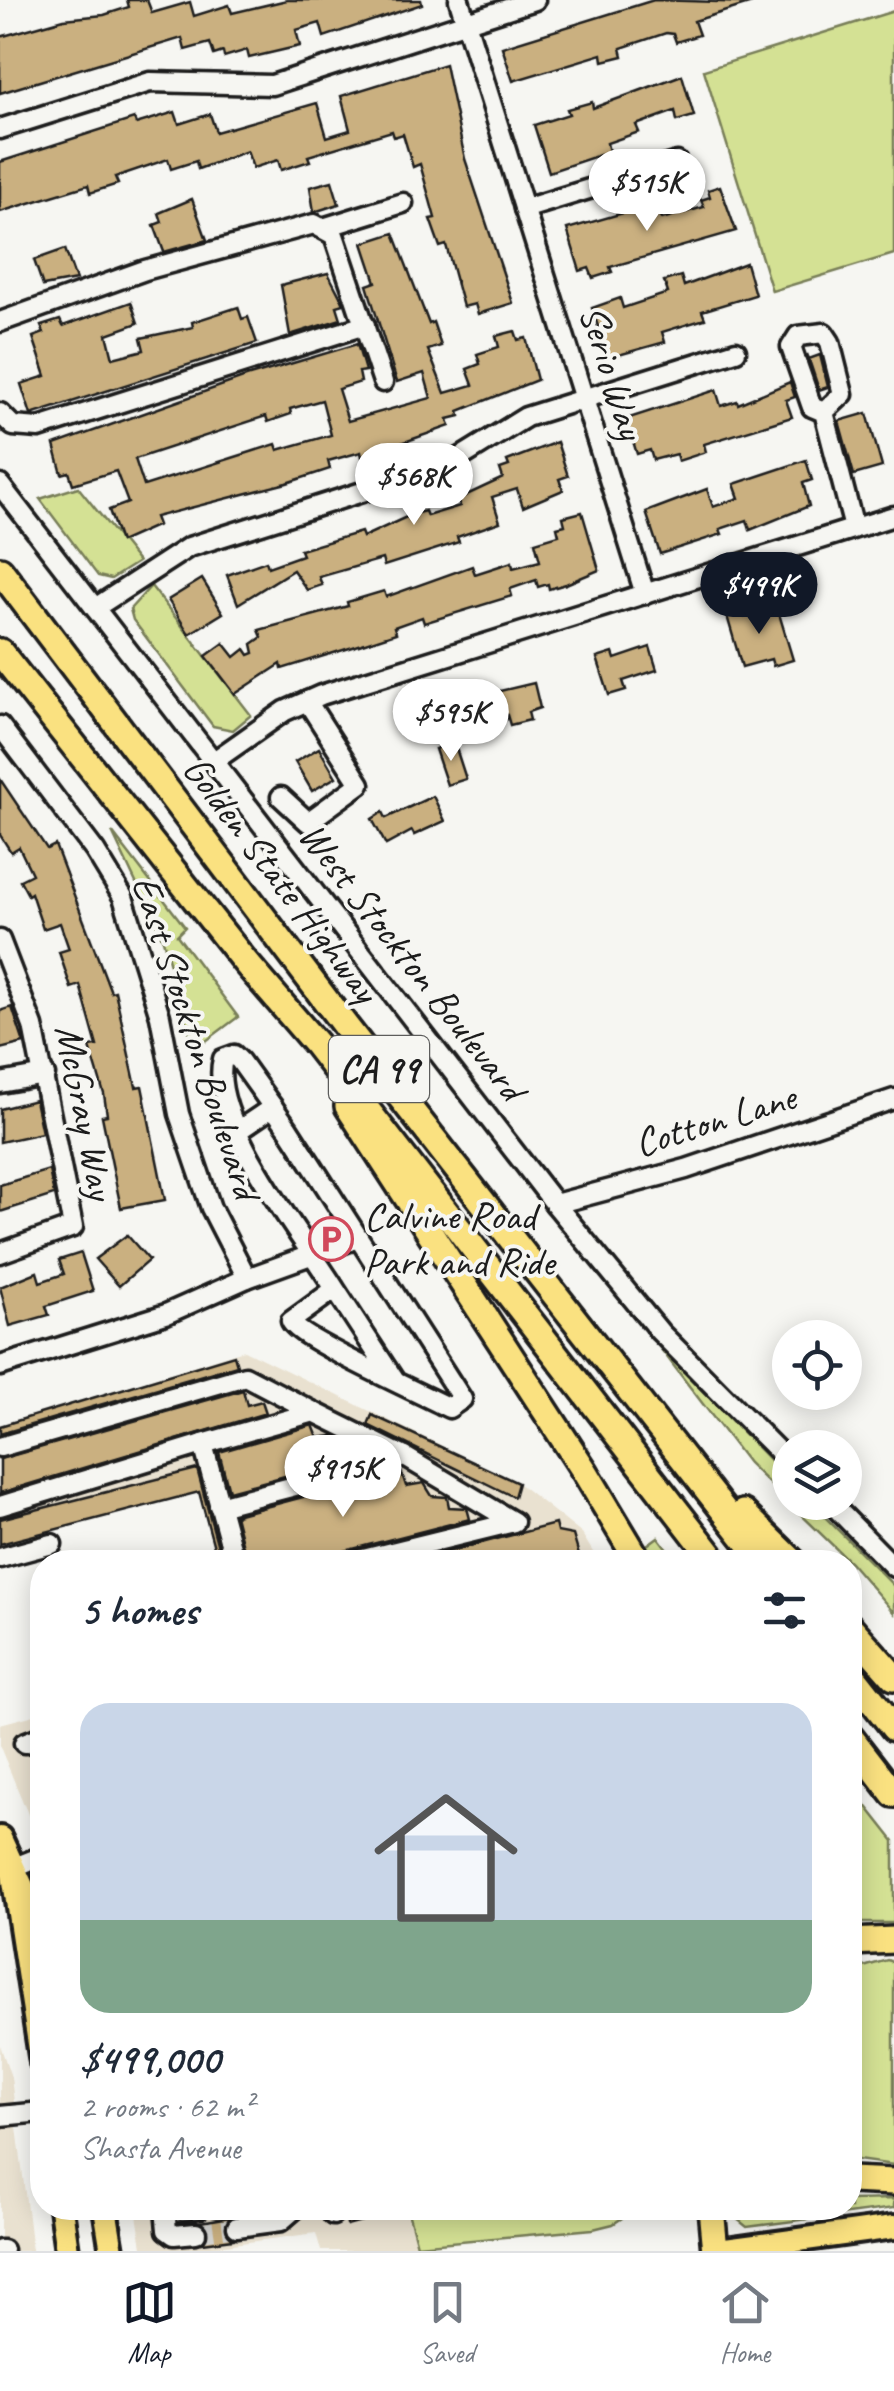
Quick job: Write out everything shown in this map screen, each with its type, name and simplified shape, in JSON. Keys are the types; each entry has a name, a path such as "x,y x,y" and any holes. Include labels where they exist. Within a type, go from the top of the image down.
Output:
{"highway":[{"name":"Golden State Highway","path":"0,570 346,1027 755,1550"},
{"name":"Golden State Highway","path":"0,652 246,964 316,1044 707,1550"},
{"path":"316,1044 356,1121 584,1470 631,1550"},
{"path":"667,1439 781,1550"},
{"path":"862,1641 894,1677"},
{"path":"862,1687 894,1728"},
{"path":"862,1753 894,1794"},
{"path":"862,1941 894,1940"},
{"path":"862,2181 894,2182"},
{"path":"712,2220 716,2251"}],"main road":[{"path":"0,1838 30,1905"},
{"path":"12,1868 30,1986"},
{"path":"63,2220 67,2251"},
{"path":"108,2220 114,2246"},
{"path":"716,2251 894,2227"}],"street":[{"name":"Serio Way","path":"459,0 645,594"},
{"path":"0,128 150,82 272,84 535,0"},
{"path":"524,210 677,162"},
{"path":"0,322 210,251 303,225 326,227 403,203"},
{"path":"326,227 334,235 383,382"},
{"path":"0,413 13,426 38,428 364,326"},
{"path":"95,608 189,547 450,464 526,417 736,351"},
{"path":"824,412 854,528"},
{"name":"West Stockton Boulevard","path":"0,485 555,1204 660,1332 772,1445"},
{"path":"214,761 306,701 894,516"},
{"path":"281,797 308,822 360,784 306,701"},
{"name":"East Stockton Boulevard","path":"0,726 95,851 123,898 160,1016 179,1114 211,1208 247,1278"},
{"name":"McGray Way","path":"0,940 26,1002 45,1075 73,1227 0,1253"},
{"path":"336,1288 292,1320 293,1327 395,1381 449,1408 462,1399 240,1060 234,1056 223,1059 226,1100 236,1132 336,1288 395,1381"},
{"path":"0,1083 45,1075"},
{"name":"Cotton Lane","path":"555,1204 686,1169 894,1098"},
{"path":"236,1132 273,1107"},
{"path":"0,1366 166,1314 247,1278 358,1238"},
{"path":"0,1447 245,1376 405,1457 514,1522 400,1550"},
{"path":"0,1506 314,1412"},
{"path":"203,1444 232,1550"},
{"path":"219,1506 405,1457"},
{"path":"848,1520 894,1567"},
{"path":"0,1558 52,1544"},
{"path":"24,1743 30,1741"},
{"path":"12,1868 30,1861"},
{"path":"0,2116 30,2113"},
{"path":"167,2220 167,2230 174,2235 196,2233"},
{"path":"237,2227 283,2220"}],"shaded area":[{"path":"244,1350 518,1483 582,1534 592,1550 215,1550 198,1492 0,1544 0,1426"},
{"path":"30,1716 30,1819 0,1747 0,1724"},
{"path":"0,2045 11,2077 32,2251 0,2251"},
{"path":"138,2220 411,2220 417,2245 379,2251 321,2251 316,2233 180,2251 147,2251 142,2247"}],"green space":[{"path":"894,11 894,254 772,291 704,70"},
{"path":"78,487 138,562 111,579 98,576 40,499"},
{"path":"151,586 251,715 233,730 213,726 133,620 130,609"},
{"path":"112,832 185,927 177,935 238,1017 194,1050 163,940"},
{"path":"657,1344 772,1462 772,1486 748,1463"},
{"path":"807,1520 828,1520 858,1550 838,1550"},
{"path":"658,1537 668,1550 644,1550"},
{"path":"862,1554 894,1586 894,1613 862,1576"},
{"path":"862,1800 894,1841 894,1923 862,1923"},
{"path":"887,1960 894,1962 894,2165 862,2161 862,1967"},
{"path":"894,2199 894,2208 862,2212 862,2200"},
{"path":"410,2220 619,2220 593,2229 417,2245"},
{"path":"738,2220 801,2220 747,2227"}],"building":[{"path":"127,0 147,0 152,13 190,2 194,16 229,5 232,13 287,0 421,0 422,4 324,37 320,23 296,30 300,46 249,58 247,50 224,57 223,52 214,55 210,43 185,50 182,38 0,93 0,37 64,19 104,15 129,7"},
{"path":"654,0 752,3 694,21 699,35 676,42 673,34 666,33 621,48 623,56 603,61 602,54 513,81 502,47"},
{"path":"445,64 465,159 513,303 478,314 475,304 463,307 446,245 440,247 430,219 435,218 420,164 413,167 403,134 394,137 392,131 308,156 310,161 281,170 278,160 253,168 247,151 198,169 196,161 171,169 168,159 115,177 118,184 90,193 88,185 0,212 0,162 134,119 136,124 175,112 179,124 210,114 216,132 317,103 327,137 350,130 341,96"},
{"path":"682,75 694,116 677,121 675,111 636,125 639,132 607,143 609,152 549,172 534,125 569,114 567,109 592,102 593,108"},
{"path":"332,181 339,204 314,212 310,187"},
{"path":"720,186 736,231 610,267 612,272 593,278 589,268 580,271 567,229 658,203 662,219 704,207 701,200 710,197 708,190"},
{"path":"192,199 207,240 164,252 154,225 162,222 159,213"},
{"path":"394,233 441,346 428,350 445,393 473,385 467,369 480,364 477,354 499,347 496,336 515,331 518,340 526,338 537,380 459,411 460,416 448,419 450,426 362,457 361,452 328,461 330,469 287,483 155,517 158,525 120,542 109,510 128,503 116,471 73,484 69,472 62,474 54,445 246,377 357,344 365,371 359,372 361,382 338,389 348,421 431,398 424,373 397,382 367,285 376,282 363,243","holes":["322,400 331,435 278,450 276,444 144,486 135,459 266,416 268,422 291,414 290,409"]},
{"path":"65,249 76,280 43,286 34,260"},
{"path":"746,263 755,295 702,311 705,319 662,332 665,342 608,358 592,308 620,298 623,308 668,293 664,281 681,276 684,286"},
{"path":"328,273 344,304 337,306 341,319 290,335 281,285"},
{"path":"131,302 138,323 107,334 113,358 144,350 141,338 193,327 192,322 238,307 242,319 248,317 257,343 31,415 21,384 46,376 33,337 44,333 41,326 60,320 63,326"},
{"path":"807,354 809,359 820,355 828,387 819,390"},
{"path":"790,382 795,397 786,400 792,417 704,444 706,452 678,461 676,454 653,460 650,450 637,454 626,419 716,390 721,406 737,401 738,404"},
{"path":"867,413 882,467 854,475 839,421"},
{"path":"557,442 568,476 559,479 563,490 523,507 517,489 492,497 500,522 457,537 459,542 384,566 382,559 319,577 322,585 307,590 293,570 238,604 227,575 266,561 268,567 302,555 300,550 361,532 363,537 413,514 425,511 427,516 460,506 458,499 503,478 500,469 509,466 507,461"},
{"path":"806,460 812,480 803,483 809,506 750,530 747,520 720,529 722,534 660,554 646,512 707,489 713,507 739,498 734,484"},
{"path":"582,512 599,570 566,584 549,589 548,584 538,587 536,580 510,589 512,596 424,623 422,617 394,627 396,633 282,669 281,664 235,694 206,656 224,643 235,657 245,649 249,655 254,653 252,644 262,637 259,630 348,606 347,602 384,591 386,597 472,566 475,574 512,562 513,568 540,561 535,542 559,535 557,527 565,525 563,517"},
{"path":"202,579 223,613 189,634 168,600"},
{"path":"742,604 745,617 777,607 793,660 773,666 771,659 742,667 725,609"},
{"path":"650,647 657,670 623,681 626,690 609,695 597,658 613,653 615,659"},
{"path":"534,683 540,708 528,712 530,720 510,725 507,715 490,720 483,695"},
{"path":"451,697 458,723 439,729 432,703"},
{"path":"454,742 466,779 447,785 435,749"},
{"path":"319,748 336,777 312,791 295,762"},
{"path":"0,779 47,849 55,845 111,992 115,991 136,1087 142,1086 165,1200 121,1208 102,1116 107,1115 104,1094 90,1047 97,1046 80,985 71,988 59,952 69,949 60,923 43,929 31,893 28,895 20,880 32,874 19,847 11,852 0,835"},
{"path":"433,796 445,821 414,835 412,831 386,845 372,819 383,812 386,818"},
{"path":"12,1007 24,1043 0,1049 0,1011"},
{"path":"35,1100 42,1133 0,1142 0,1109"},
{"path":"49,1170 54,1195 0,1212 0,1185"},
{"path":"127,1235 149,1260 119,1286 95,1259"},
{"path":"81,1253 93,1291 46,1306 49,1315 10,1326 0,1287 37,1272 40,1282 64,1274 59,1260"},
{"path":"234,1355 237,1365 0,1434 0,1426"},
{"path":"243,1390 247,1405 262,1401 266,1413 0,1493 0,1459"},
{"path":"372,1415 518,1483 514,1497 368,1425"},
{"path":"313,1425 318,1438 334,1436 337,1451 355,1446 359,1456 229,1491 219,1452"},
{"path":"197,1469 219,1550 215,1550 199,1492 0,1544 0,1519"},
{"path":"401,1471 406,1486 424,1483 432,1496 447,1497 449,1507 467,1508 470,1519 349,1550 244,1550 235,1515"},
{"path":"555,1524 557,1532 573,1535 577,1550 455,1550"},
{"path":"229,2220 225,2230 233,2239 203,2243 208,2231 201,2222"}],"tunnel":[{"path":"196,2233 237,2227"}],"place":[{"name":"Calvine Road Park and Ride","path":"331,1239"}]}
